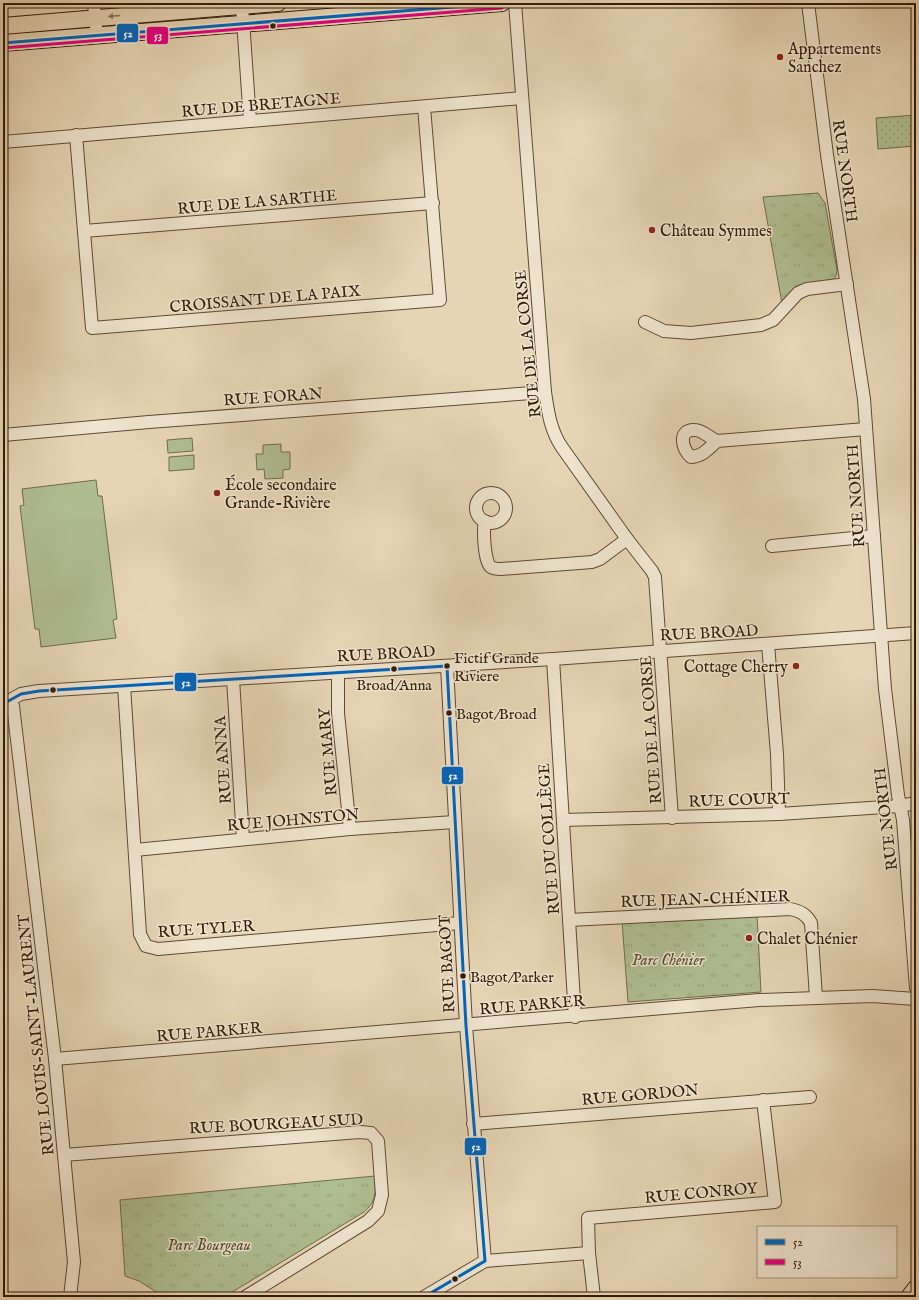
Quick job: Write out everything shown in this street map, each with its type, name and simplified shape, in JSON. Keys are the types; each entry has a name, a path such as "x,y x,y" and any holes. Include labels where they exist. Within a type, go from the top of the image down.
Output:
{"main road":[{"path":"3,26 95,11 242,6 278,3"},
{"path":"3,44 243,24 361,9 502,3"},
{"path":"908,1297 916,1288"}],"street":[{"name":"RUE DE LA CORSE","path":"515,3 545,392 554,434 627,539 652,570 655,577 672,818"},
{"name":"RUE NORTH","path":"808,3 830,177 847,284 866,429 885,689 903,820 914,920 916,988"},
{"path":"242,6 250,121"},
{"path":"95,11 96,36"},
{"name":"RUE DE BRETAGNE","path":"3,142 424,108 522,98"},
{"name":"CROISSANT DE LA PAIX","path":"76,136 92,328 432,301 440,300 424,108"},
{"name":"RUE DE LA SARTHE","path":"84,231 433,203"},
{"path":"645,322 664,331 691,333 762,325 773,320 798,293 807,289 847,284"},
{"name":"RUE FORAN","path":"3,435 165,420 545,392"},
{"path":"717,441 866,429"},
{"path":"485,521 484,533 487,559 492,567 496,569 592,562 600,559 627,539"},
{"path":"772,546 874,536"},
{"name":"RUE BROAD","path":"5,702 21,694 39,691 553,659 916,632"},
{"path":"768,644 777,754 779,814"},
{"name":"RUE DU COLLÈGE","path":"553,659 575,1017"},
{"name":"RUE BAGOT","path":"447,666 466,1026 485,1261"},
{"name":"RUE MARY","path":"338,672 339,726 350,829"},
{"name":"RUE ANNA","path":"233,679 243,839"},
{"name":"RUE TYLER","path":"124,686 140,934 146,946 152,948 460,923"},
{"name":"RUE LOUIS-SAINT-LAURENT","path":"5,702 13,706 55,1059 74,1262 70,1297"},
{"name":"RUE COURT","path":"563,820 779,814 900,806 916,803"},
{"name":"RUE JOHNSTON","path":"135,850 350,829 455,822"},
{"name":"RUE JEAN-CHÉNIER","path":"570,920 790,909 797,910 808,917 811,923 816,997"},
{"name":"RUE PARKER","path":"55,1059 816,997 872,996 916,999"},
{"name":"RUE GORDON","path":"474,1124 810,1097"},
{"name":"RUE CONROY","path":"589,1253 588,1218 775,1202 763,1100"},
{"name":"RUE BOURGEAU SUD","path":"64,1155 360,1132 371,1133 378,1141 382,1195 378,1211 368,1221 252,1295"},
{"path":"424,1297 485,1261 589,1253 594,1297"}],"green space":[{"path":"916,115 916,146 878,149 876,118"},
{"path":"818,193 825,203 837,270 836,276 832,281 782,303 763,197"},
{"path":"192,438 193,451 168,453 167,440"},
{"path":"281,444 281,452 290,452 290,469 283,470 283,478 265,479 264,469 257,470 256,454 263,454 263,445"},
{"path":"194,455 194,469 169,471 169,457"},
{"path":"96,480 98,496 102,496 117,619 113,620 116,638 41,647 39,629 35,629 20,506 24,505 22,489"},
{"name":"Parc Chénier","path":"757,915 761,992 628,1002 622,921"},
{"name":"Parc Bourgeau","path":"375,1176 373,1200 364,1212 224,1297 164,1297 139,1281 125,1276 120,1200"}],"transit line":[{"name":"52","path":"3,43 502,3"},
{"name":"53","path":"3,48 502,8"},
{"name":"52","path":"3,704 21,694 39,691 447,666 466,1026 485,1261 424,1297"}],"place":[{"name":"Appartements Sanchez","path":"780,57"},
{"name":"Château Symmes","path":"652,230"},
{"name":"École secondaire Grande-Rivière","path":"217,493"},
{"name":"Fictif Grande Riviere","path":"447,666"},
{"name":"Cottage Cherry","path":"796,666"},
{"name":"Broad/Anna","path":"394,669"},
{"name":"Bagot/Broad","path":"449,713"},
{"name":"Chalet Chénier","path":"749,938"},
{"name":"Bagot/Parker","path":"463,976"}]}
